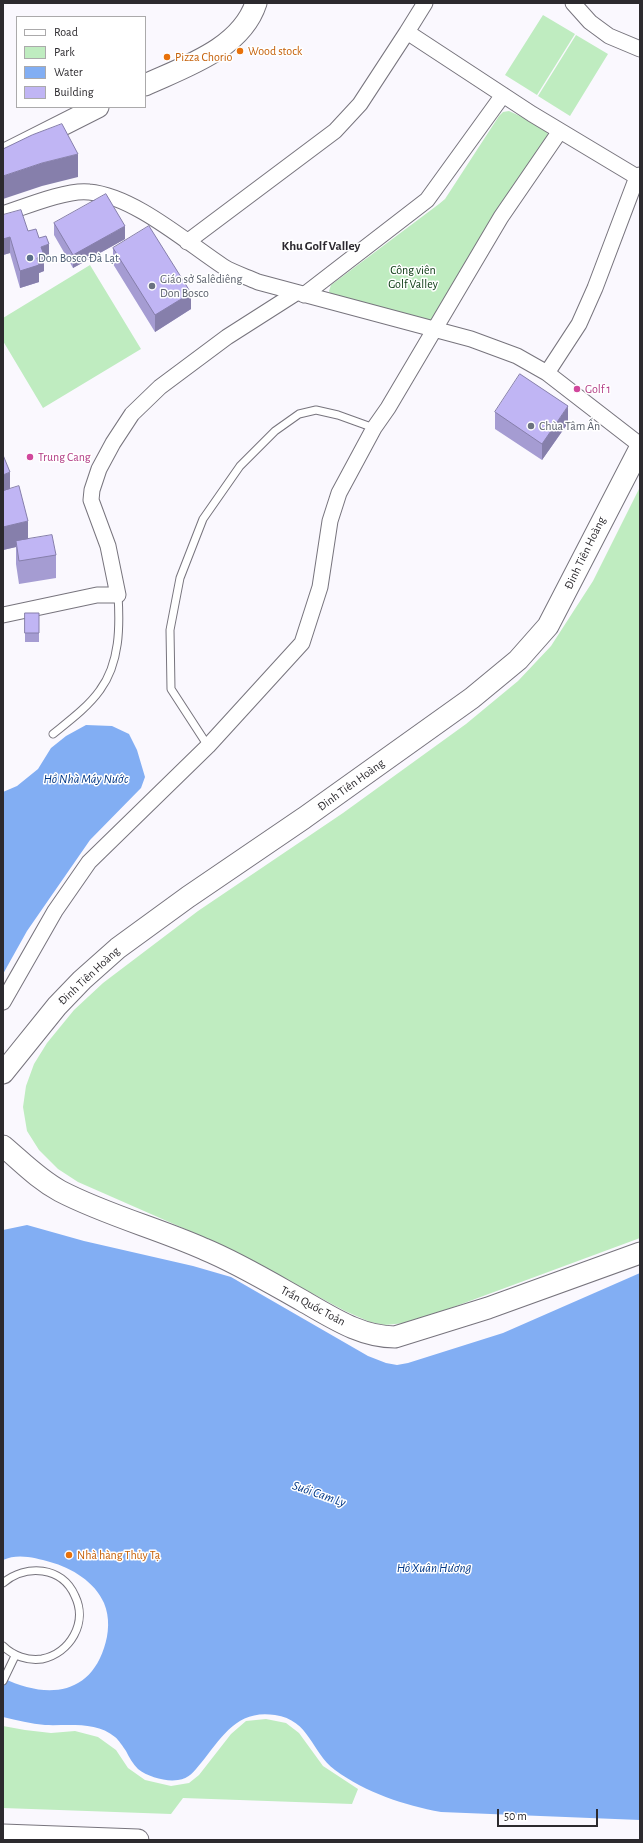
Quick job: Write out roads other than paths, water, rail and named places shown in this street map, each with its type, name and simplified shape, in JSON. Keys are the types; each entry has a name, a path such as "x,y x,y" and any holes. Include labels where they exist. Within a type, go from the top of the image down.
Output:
{"main road":[{"path":"146,85 209,55 229,41 242,28 256,3"},
{"path":"3,155 96,108"},
{"name":"Đinh Tiên Hoàng","path":"3,1073 57,1006 82,980 118,948 188,897 304,818 472,698 518,660 548,626 640,448"},
{"name":"Trần Quốc Toản","path":"4,1146 34,1174 60,1191 204,1249 241,1267 362,1332 380,1337 395,1337 408,1334 488,1308 640,1253"},
{"path":"3,1835 138,1840"}],"street":[{"path":"187,242 335,131 360,104 425,3"},
{"path":"573,3 590,22 609,36 640,49"},
{"path":"407,32 532,114 639,176 595,288 579,324 546,374"},
{"path":"3,615 97,595 118,595 108,546 91,500 92,490 99,469 132,414 160,387 227,337 300,294 427,200 503,95"},
{"path":"3,1002 55,911 89,862 208,746 302,643 320,587 330,521 340,493 374,428 388,408 436,329 501,217 560,131"},
{"path":"3,214 66,195 88,191 114,197 149,216 226,268 258,282 436,329 471,339 517,356 546,374 640,445"}],"lane":[{"path":"208,746 171,689 170,630 180,578 203,519 240,466 275,432 299,414 316,410 338,415 374,428"},
{"path":"53,734 97,695 107,678 116,654 120,619 118,595"},
{"path":"3,1583 12,1576 26,1571 40,1570 55,1574 67,1583 75,1596 79,1610 79,1625 73,1638 63,1650 50,1657 36,1660 15,1656 3,1646"},
{"path":"4,1678 15,1656"}],"water":[{"name":"Hồ Nhà Máy Nước","path":"86,725 112,726 129,734 137,750 145,777 141,788 90,840 27,931 3,974 3,792 17,786 38,769 51,748 66,736"},
{"name":"Hồ Xuân Hương","path":"27,1225 84,1241 193,1266 231,1277 368,1356 386,1363 397,1365 408,1363 503,1333 640,1273 640,1820 441,1812 399,1802 372,1792 335,1770 320,1755 303,1730 296,1723 287,1718 275,1715 262,1714 250,1716 240,1721 224,1735 191,1774 182,1779 173,1780 163,1780 142,1772 133,1763 116,1738 107,1732 91,1726 45,1725 3,1717 3,1678 34,1689 63,1689 76,1684 87,1676 97,1664 106,1643 108,1631 107,1614 104,1603 95,1589 82,1577 66,1568 45,1560 15,1557 3,1560 3,1230"}],"place":[{"name":"Wood stock","path":"240,51"},
{"name":"Pizza Chorio","path":"167,57"},
{"name":"Don Bosco Đà Lạt","path":"30,258"},
{"name":"Giáo sở Salêdiêng Don Bosco","path":"152,286"},
{"name":"Golf 1","path":"577,389"},
{"name":"Chùa Tâm Ấn","path":"531,426"},
{"name":"Trung Cang","path":"30,457"},
{"name":"Nhà hàng Thủy Tạ","path":"69,1555"}],"district":[{"name":"Khu Golf Valley","path":"321,246"}],"park label":[{"name":"Công viên Golf Valley","path":"413,277"}],"water label":[{"name":"Suối Cam Ly","path":"319,1494"}]}
